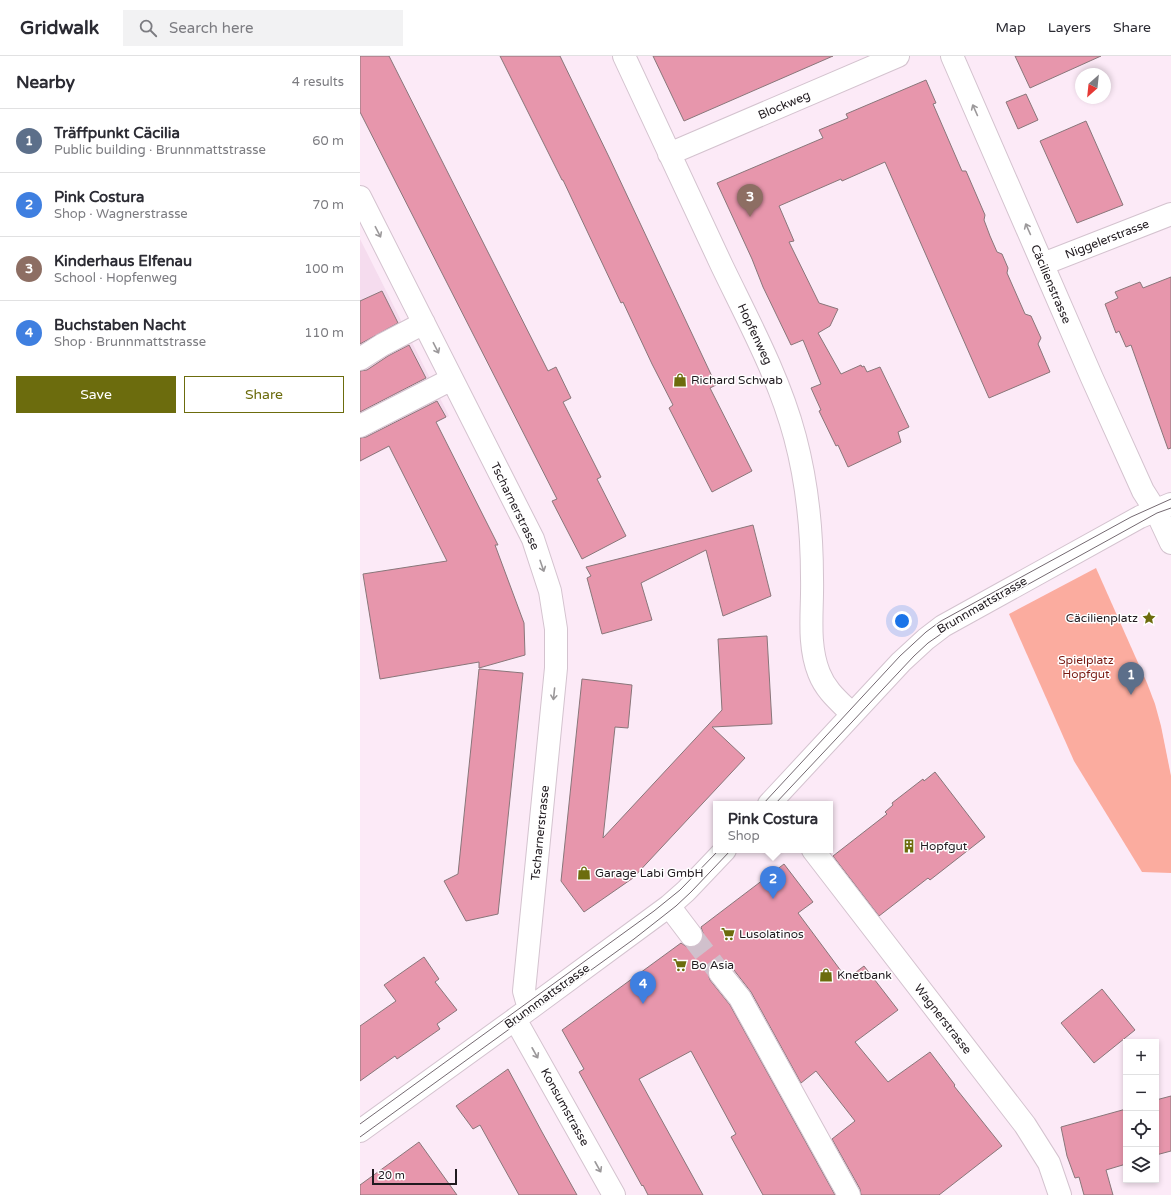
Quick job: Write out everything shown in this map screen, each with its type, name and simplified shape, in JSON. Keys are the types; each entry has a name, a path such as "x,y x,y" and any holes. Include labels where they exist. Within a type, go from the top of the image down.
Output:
{"street":[{"name":"Hopfenweg","path":"624,56 669,154 765,354 779,387 795,437 806,490 812,577 812,642 815,660 825,687 852,714"},
{"name":"Blockweg","path":"669,154 898,56"},
{"name":"Cäcilienstrasse","path":"952,56 1095,385 1143,490 1163,507"},
{"name":"Tscharnerstrasse","path":"360,197 533,539 550,591 556,629 556,668 522,1014"},
{"name":"Niggelerstrasse","path":"1043,264 1171,214"},
{"path":"360,358 424,323"},
{"path":"360,426 452,379"},
{"name":"Brunnmattstrasse","path":"774,801 852,714 926,638 943,626 1127,524 1163,507"},
{"path":"1163,507 1171,543"},
{"name":"Brunnmattstrasse","path":"360,1131 669,906 686,891 722,853"},
{"name":"Wagnerstrasse","path":"815,853 1025,1125 1049,1163 1060,1195"},
{"path":"669,906 691,935"},
{"path":"720,973 740,998 849,1195"},
{"name":"Konsumstrasse","path":"522,1014 614,1195"}],"shaded area":[{"path":"360,239 449,416 360,462"}],"green space":[{"name":"Spielplatz Hopfgut","path":"1096,568 1147,683 1161,726 1171,776 1171,873 1142,872 1074,761 1009,614"}],"building":[{"path":"360,56 389,56 548,371 556,367 571,398 563,402 601,477 597,479 626,536 582,559 552,501 557,499 360,112"},
{"path":"500,56 560,56 716,385 710,388 752,471 712,492 669,408 673,405 623,302 621,303 563,180"},
{"path":"653,56 833,56 684,121"},
{"path":"1015,56 1101,56 1030,88"},
{"path":"926,80 936,103 933,104 962,171 966,171 985,215 984,220 997,252 1002,254 1008,268 1007,273 1025,314 1031,316 1041,338 1038,344 1050,372 989,398 885,162 779,206 794,241 789,242 819,303 838,309 830,326 818,333 841,374 861,365 862,367 864,366 867,372 880,367 909,427 898,432 901,442 848,467 838,445 836,446 819,411 821,410 811,388 821,384 803,340 791,345 763,287 752,259 717,183 823,138 819,130 848,118 846,114"},
{"path":"1026,94 1038,120 1018,129 1006,102"},
{"path":"1086,121 1123,205 1077,223 1040,141"},
{"path":"1171,277 1171,448 1168,449 1131,345 1126,347 1119,331 1116,333 1105,304 1118,298 1115,292 1140,282 1143,288"},
{"path":"382,291 398,323 360,344 360,301"},
{"path":"409,345 426,378 360,412 360,371 367,370 388,356"},
{"path":"437,401 446,417 436,422 498,545 495,545 524,623 525,655 479,668 479,662 380,679 363,574 447,561 389,446 360,461 360,438 366,437"},
{"path":"753,525 771,596 723,616 706,550 641,583 652,620 602,634 587,578 591,576 586,567"},
{"path":"767,636 772,724 712,727 745,758 633,878 584,912 561,881 582,679 632,685 628,728 615,727 603,838 722,710 718,639"},
{"path":"479,669 523,673 498,914 466,921 444,881 458,874"},
{"name":"Hopfgut","path":"935,772 985,837 930,880 928,878 879,916 833,856 887,814 885,812 893,805 892,803 923,779 924,781"},
{"path":"784,864 813,902 798,913 847,979 864,966 898,1010 855,1042 888,1082 930,1052 955,1085 954,1086 1002,1146 939,1195 861,1195 860,1189 832,1139 855,1121 816,1071 801,1083 751,992 730,965 724,961 718,961 712,964 708,969 710,980 730,1005 835,1195 763,1195 731,1137 736,1134 691,1051 639,1079 703,1195 648,1195 579,1072 584,1069 562,1030 681,943 687,947 698,945 703,939 701,927"},
{"path":"424,957 439,979 435,982 457,1010 437,1024 440,1029 397,1059 395,1056 360,1081 360,1026 396,1001 384,985"},
{"path":"1102,989 1135,1030 1094,1063 1061,1023"},
{"path":"508,1069 577,1195 519,1195 480,1125 473,1129 456,1106"},
{"path":"1171,1096 1171,1151 1159,1154 1159,1111 1159,1099"},
{"path":"1123,1110 1123,1165 1106,1170 1113,1195 1084,1195 1079,1177 1075,1178 1067,1156 1061,1127"},
{"path":"419,1142 457,1195 360,1195 360,1185"}],"tunnel":[{"path":"691,935 720,973"}],"tram line":[{"path":"766,801 900,656 926,632 941,621 1131,517 1171,499"},
{"path":"778,801 928,643 951,627 1157,513 1171,508"},
{"path":"360,1124 654,911 680,890 716,853"},
{"path":"360,1137 634,939 676,906 728,853"}],"place":[{"name":"Kinderhaus Elfenau","path":"750,217"},
{"name":"Richard Schwab","path":"680,380"},
{"name":"Cäcilienplatz","path":"1149,618"},
{"name":"Träffpunkt Cäcilia","path":"1131,695"},
{"name":"Hopfgut","path":"909,846"},
{"name":"Garage Labi GmbH","path":"584,873"},
{"name":"Pink Costura","path":"773,899"},
{"name":"Lusolatinos","path":"728,934"},
{"name":"Bo Asia","path":"680,965"},
{"name":"Knetbank","path":"826,975"},
{"name":"Buchstaben Nacht","path":"643,1004"}]}
